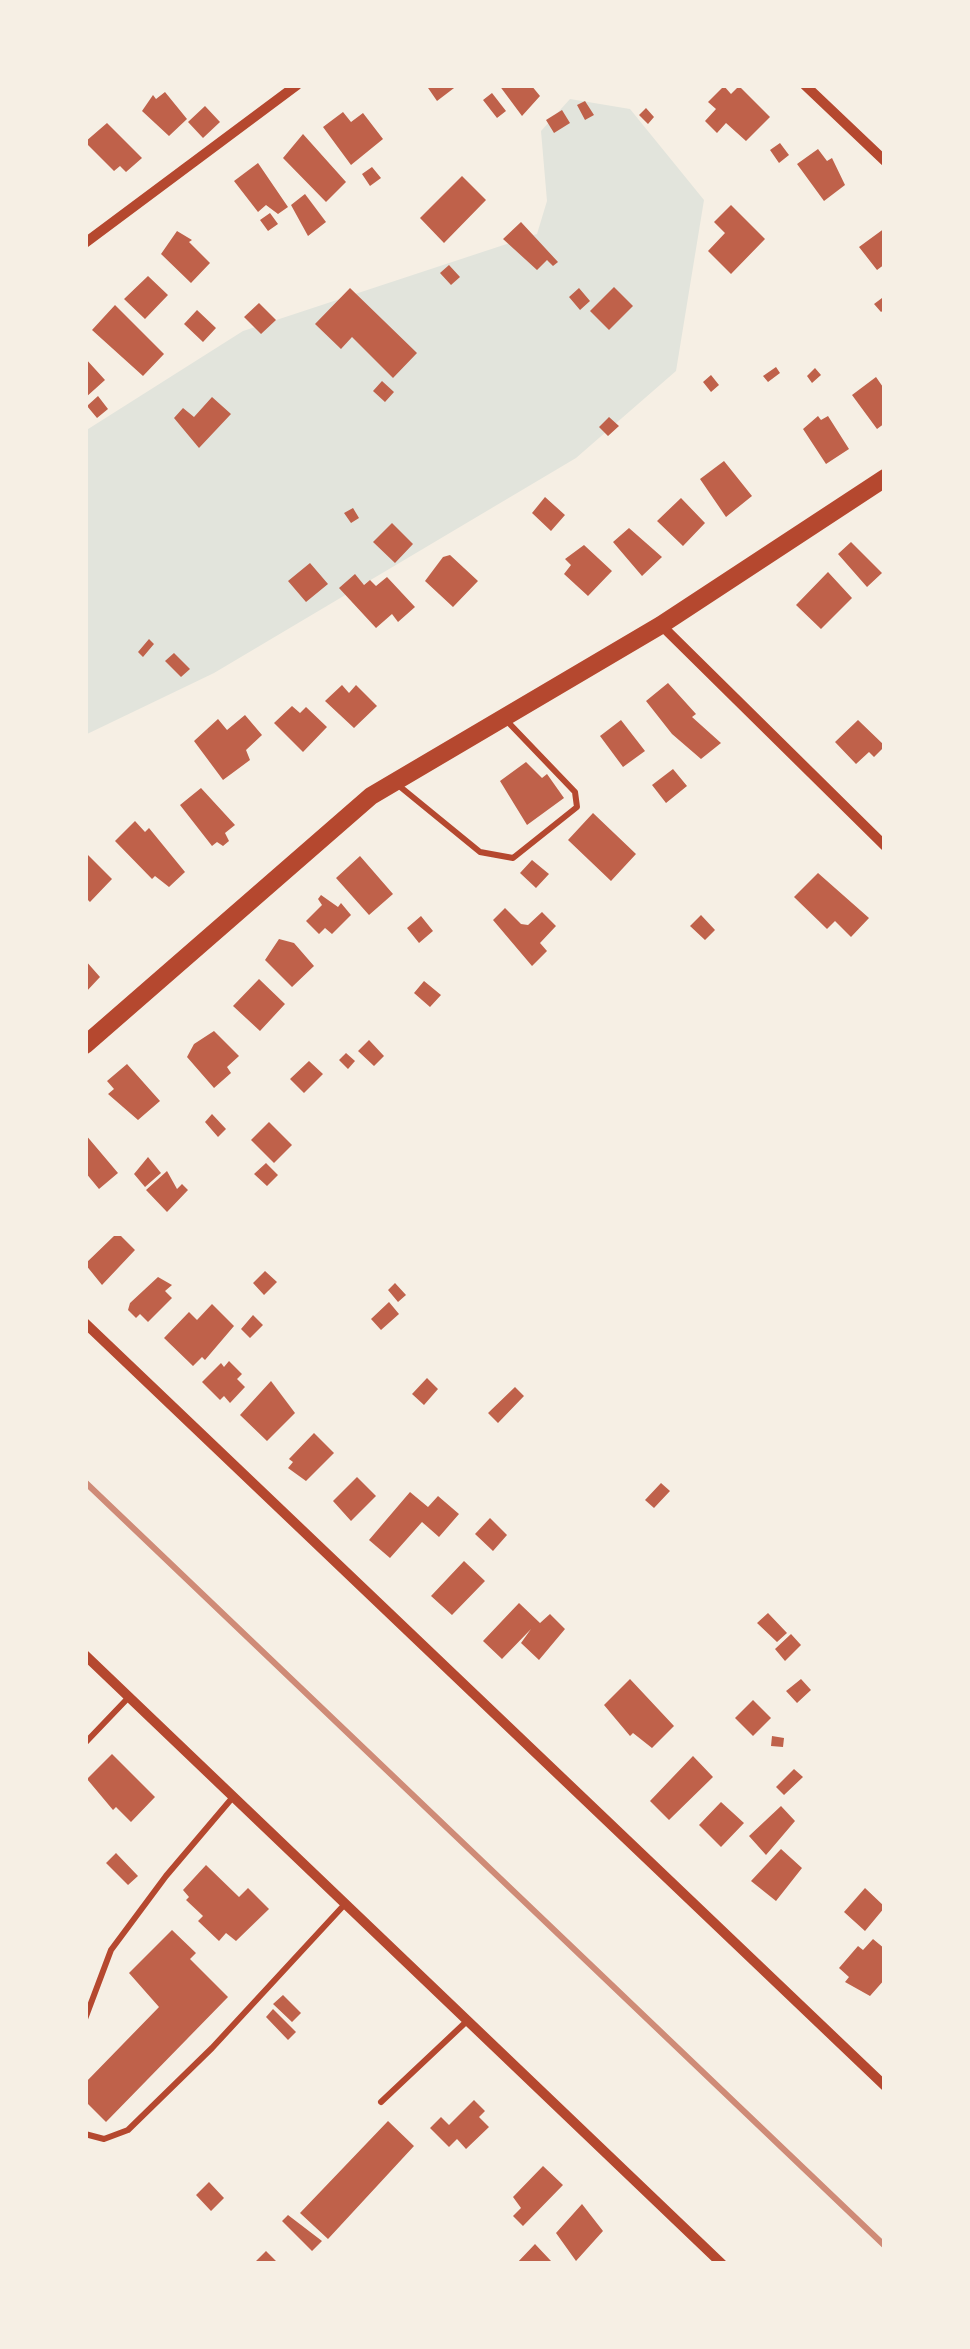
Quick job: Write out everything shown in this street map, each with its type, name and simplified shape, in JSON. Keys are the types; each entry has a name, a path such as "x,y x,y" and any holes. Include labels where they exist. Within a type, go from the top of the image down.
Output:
{"street":[{"path":"85,243 297,85"},
{"path":"805,85 885,161"},
{"path":"85,1045 336,822 393,781 662,626 885,478"},
{"path":"662,626 885,846"},
{"path":"85,1323 885,2086"},
{"path":"85,1654 722,2264"}],"lane":[{"path":"393,781 480,852 512,858 577,807 575,792 504,718"},
{"path":"85,1743 129,1697"},
{"path":"85,2019 111,1950 166,1876 233,1797"},
{"path":"85,2134 104,2139 128,2130 212,2048 345,1904"},
{"path":"380,2102 468,2021"}],"shaded area":[{"path":"570,99 630,109 704,200 676,371 576,458 214,673 85,735 85,431 243,331 537,234 547,201 541,131"}],"building":[{"path":"426,85 458,85 437,101"},
{"path":"499,85 531,85 540,96 522,116"},
{"path":"724,86 731,94 739,86 770,117 746,141 726,123 717,133 705,121 716,109 708,102"},
{"path":"165,92 187,119 169,136 142,111 153,95 156,99"},
{"path":"492,93 506,111 497,118 483,100"},
{"path":"585,101 594,115 585,120 577,105"},
{"path":"205,106 220,122 203,138 188,122"},
{"path":"646,108 654,117 648,124 639,115"},
{"path":"562,110 570,123 554,133 546,120"},
{"path":"343,112 351,122 363,113 383,139 351,165 323,127"},
{"path":"107,123 142,158 126,172 120,166 114,171 85,142"},
{"path":"303,134 346,182 326,202 283,158"},
{"path":"780,143 789,155 779,163 770,150"},
{"path":"818,149 827,161 832,158 845,185 824,201 797,164"},
{"path":"258,163 288,207 278,214 266,205 258,212 234,181"},
{"path":"372,167 381,178 370,186 362,174"},
{"path":"462,176 486,200 444,243 420,218"},
{"path":"305,194 326,222 308,236 291,205"},
{"path":"731,205 765,239 731,274 708,251 725,233 714,222"},
{"path":"270,213 278,224 268,231 260,220"},
{"path":"521,222 558,262 553,266 547,260 537,270 503,239"},
{"path":"885,228 885,264 877,270 859,247"},
{"path":"177,231 192,240 189,242 210,263 191,283 161,254"},
{"path":"449,265 460,277 451,285 440,273"},
{"path":"148,276 168,295 145,319 124,299"},
{"path":"614,287 633,306 609,330 590,311"},
{"path":"350,288 417,353 393,378 352,337 341,349 315,324"},
{"path":"579,288 590,301 580,310 569,297"},
{"path":"882,298 885,309 881,312 874,304"},
{"path":"259,303 276,320 261,334 244,317"},
{"path":"115,305 164,354 143,376 92,330"},
{"path":"197,310 216,328 203,342 184,324"},
{"path":"85,358 105,380 85,398"},
{"path":"776,367 780,373 768,382 763,376"},
{"path":"815,368 821,375 812,383 807,376"},
{"path":"711,375 719,385 711,392 703,382"},
{"path":"876,377 885,390 885,423 877,429 852,395"},
{"path":"382,381 394,392 385,402 373,391"},
{"path":"98,396 108,409 97,418 87,406"},
{"path":"212,397 231,414 199,448 174,418 183,408 194,417"},
{"path":"818,416 821,420 828,416 849,449 826,464 803,429"},
{"path":"609,417 619,426 608,436 599,427"},
{"path":"724,461 752,496 726,517 700,479"},
{"path":"545,497 565,515 551,531 532,513"},
{"path":"681,498 705,523 683,546 657,521"},
{"path":"353,508 359,518 351,523 344,513"},
{"path":"392,523 413,544 395,563 373,542"},
{"path":"629,528 662,557 642,576 613,542"},
{"path":"851,542 882,573 867,587 838,554"},
{"path":"584,545 612,571 588,596 564,574 571,565 565,559"},
{"path":"450,555 478,581 453,607 425,581 443,557"},
{"path":"310,563 328,584 306,602 288,581"},
{"path":"828,572 852,598 821,629 796,605"},
{"path":"355,574 364,585 370,580 376,586 387,577 415,607 398,622 392,614 376,628 339,588"},
{"path":"149,639 154,644 143,657 138,652"},
{"path":"174,653 190,669 181,677 165,661"},
{"path":"668,683 696,714 692,717 721,743 701,759 672,734 646,701"},
{"path":"342,685 349,693 356,685 377,706 354,728 325,701"},
{"path":"292,706 300,713 306,707 327,727 303,752 274,723"},
{"path":"245,715 262,735 246,750 250,760 223,780 194,741 218,719 227,730"},
{"path":"621,720 645,751 623,767 600,736"},
{"path":"858,720 885,746 874,757 869,752 856,764 835,742"},
{"path":"526,762 542,778 547,774 564,798 527,825 500,781"},
{"path":"673,769 687,786 666,803 652,785"},
{"path":"201,788 235,825 225,833 229,841 223,846 217,842 212,846 180,805"},
{"path":"593,813 636,854 611,881 568,840"},
{"path":"135,821 145,832 149,828 185,872 169,887 155,876 152,879 115,841"},
{"path":"85,852 112,879 90,902 85,897"},
{"path":"360,856 393,894 369,915 336,878"},
{"path":"532,860 549,874 536,888 520,873"},
{"path":"818,873 869,918 851,937 835,921 827,929 794,897"},
{"path":"321,895 338,907 341,903 351,915 332,934 325,928 319,934 306,921 322,905 318,899"},
{"path":"505,908 521,924 528,925 542,912 556,926 540,943 547,951 532,966 493,920"},
{"path":"701,915 715,930 705,940 690,926"},
{"path":"421,916 433,931 419,943 407,928"},
{"path":"279,939 294,943 314,966 292,987 265,960"},
{"path":"85,960 100,977 85,993"},
{"path":"259,979 285,1004 260,1031 233,1006"},
{"path":"424,981 441,995 430,1007 414,993"},
{"path":"214,1031 239,1056 227,1067 231,1073 214,1088 187,1057 194,1044"},
{"path":"369,1040 384,1056 374,1066 358,1051"},
{"path":"346,1053 355,1061 348,1069 339,1060"},
{"path":"309,1061 323,1074 304,1093 290,1079"},
{"path":"127,1064 160,1101 138,1120 108,1094 114,1089 107,1081"},
{"path":"212,1114 226,1129 218,1137 205,1122"},
{"path":"269,1122 292,1145 274,1163 251,1140"},
{"path":"85,1134 118,1173 99,1189 85,1172"},
{"path":"148,1157 161,1173 145,1187 134,1174"},
{"path":"266,1163 278,1175 267,1186 254,1174"},
{"path":"167,1171 177,1189 182,1184 188,1190 167,1212 146,1190"},
{"path":"114,1236 121,1236 135,1250 102,1285 85,1264"},
{"path":"265,1271 277,1282 264,1295 253,1283"},
{"path":"158,1277 172,1285 165,1291 172,1298 148,1322 140,1314 136,1318 128,1310 130,1303"},
{"path":"395,1283 406,1295 398,1302 388,1290"},
{"path":"389,1302 399,1314 381,1330 371,1319"},
{"path":"212,1304 234,1326 205,1360 202,1357 193,1366 164,1338 189,1312 197,1320"},
{"path":"253,1315 263,1325 250,1338 241,1329"},
{"path":"229,1361 242,1374 237,1379 245,1387 230,1403 224,1396 220,1400 202,1382 221,1363 224,1367"},
{"path":"427,1378 438,1389 424,1405 412,1394"},
{"path":"271,1381 295,1413 267,1441 240,1415"},
{"path":"515,1387 524,1396 498,1423 488,1413"},
{"path":"314,1433 334,1453 306,1481 288,1468 293,1462 289,1459"},
{"path":"357,1477 376,1496 351,1521 333,1501"},
{"path":"661,1483 670,1491 654,1508 645,1500"},
{"path":"410,1492 428,1507 438,1496 459,1514 439,1537 422,1522 390,1558 369,1540"},
{"path":"490,1518 507,1535 493,1551 475,1534"},
{"path":"464,1561 485,1581 452,1615 431,1596"},
{"path":"519,1603 540,1623 550,1614 565,1629 539,1660 521,1643 531,1629 502,1659 483,1641"},
{"path":"768,1613 787,1633 777,1642 757,1623"},
{"path":"791,1634 801,1645 785,1661 775,1649"},
{"path":"630,1679 674,1726 652,1748 633,1733 630,1736 604,1705"},
{"path":"801,1679 811,1690 797,1703 786,1691"},
{"path":"753,1700 771,1718 753,1736 735,1718"},
{"path":"772,1736 784,1738 783,1747 771,1746"},
{"path":"112,1754 155,1797 131,1822 116,1807 113,1810 87,1779"},
{"path":"693,1756 713,1777 669,1820 650,1801"},
{"path":"794,1769 803,1777 784,1795 776,1787"},
{"path":"721,1802 744,1823 721,1847 699,1825"},
{"path":"781,1806 795,1821 766,1855 749,1836"},
{"path":"781,1849 802,1868 776,1901 751,1881"},
{"path":"116,1853 138,1876 128,1885 106,1863"},
{"path":"206,1865 239,1897 248,1888 269,1909 236,1941 226,1933 219,1941 198,1921 203,1916 186,1900 189,1897 183,1890"},
{"path":"865,1888 885,1907 865,1931 844,1912"},
{"path":"172,1930 196,1953 190,1959 228,1997 106,2122 85,2101 85,2083 159,2007 129,1973"},
{"path":"873,1939 885,1949 885,1979 870,1996 845,1982 849,1977 839,1968 858,1946 863,1950"},
{"path":"283,1995 301,2013 292,2022 273,2004"},
{"path":"273,2009 296,2032 288,2040 266,2017"},
{"path":"474,2100 485,2111 479,2117 489,2127 466,2149 457,2139 449,2147 430,2128 441,2117 449,2125"},
{"path":"388,2121 414,2146 328,2239 300,2213"},
{"path":"543,2166 563,2185 523,2226 513,2216 521,2208 513,2197"},
{"path":"209,2182 224,2198 211,2211 196,2195"},
{"path":"582,2204 603,2231 576,2261 556,2233"},
{"path":"288,2215 322,2241 312,2251 282,2221"},
{"path":"535,2244 551,2261 516,2264"},
{"path":"266,2251 279,2264 253,2264"}],"railway":[{"path":"85,1482 885,2246"}]}
